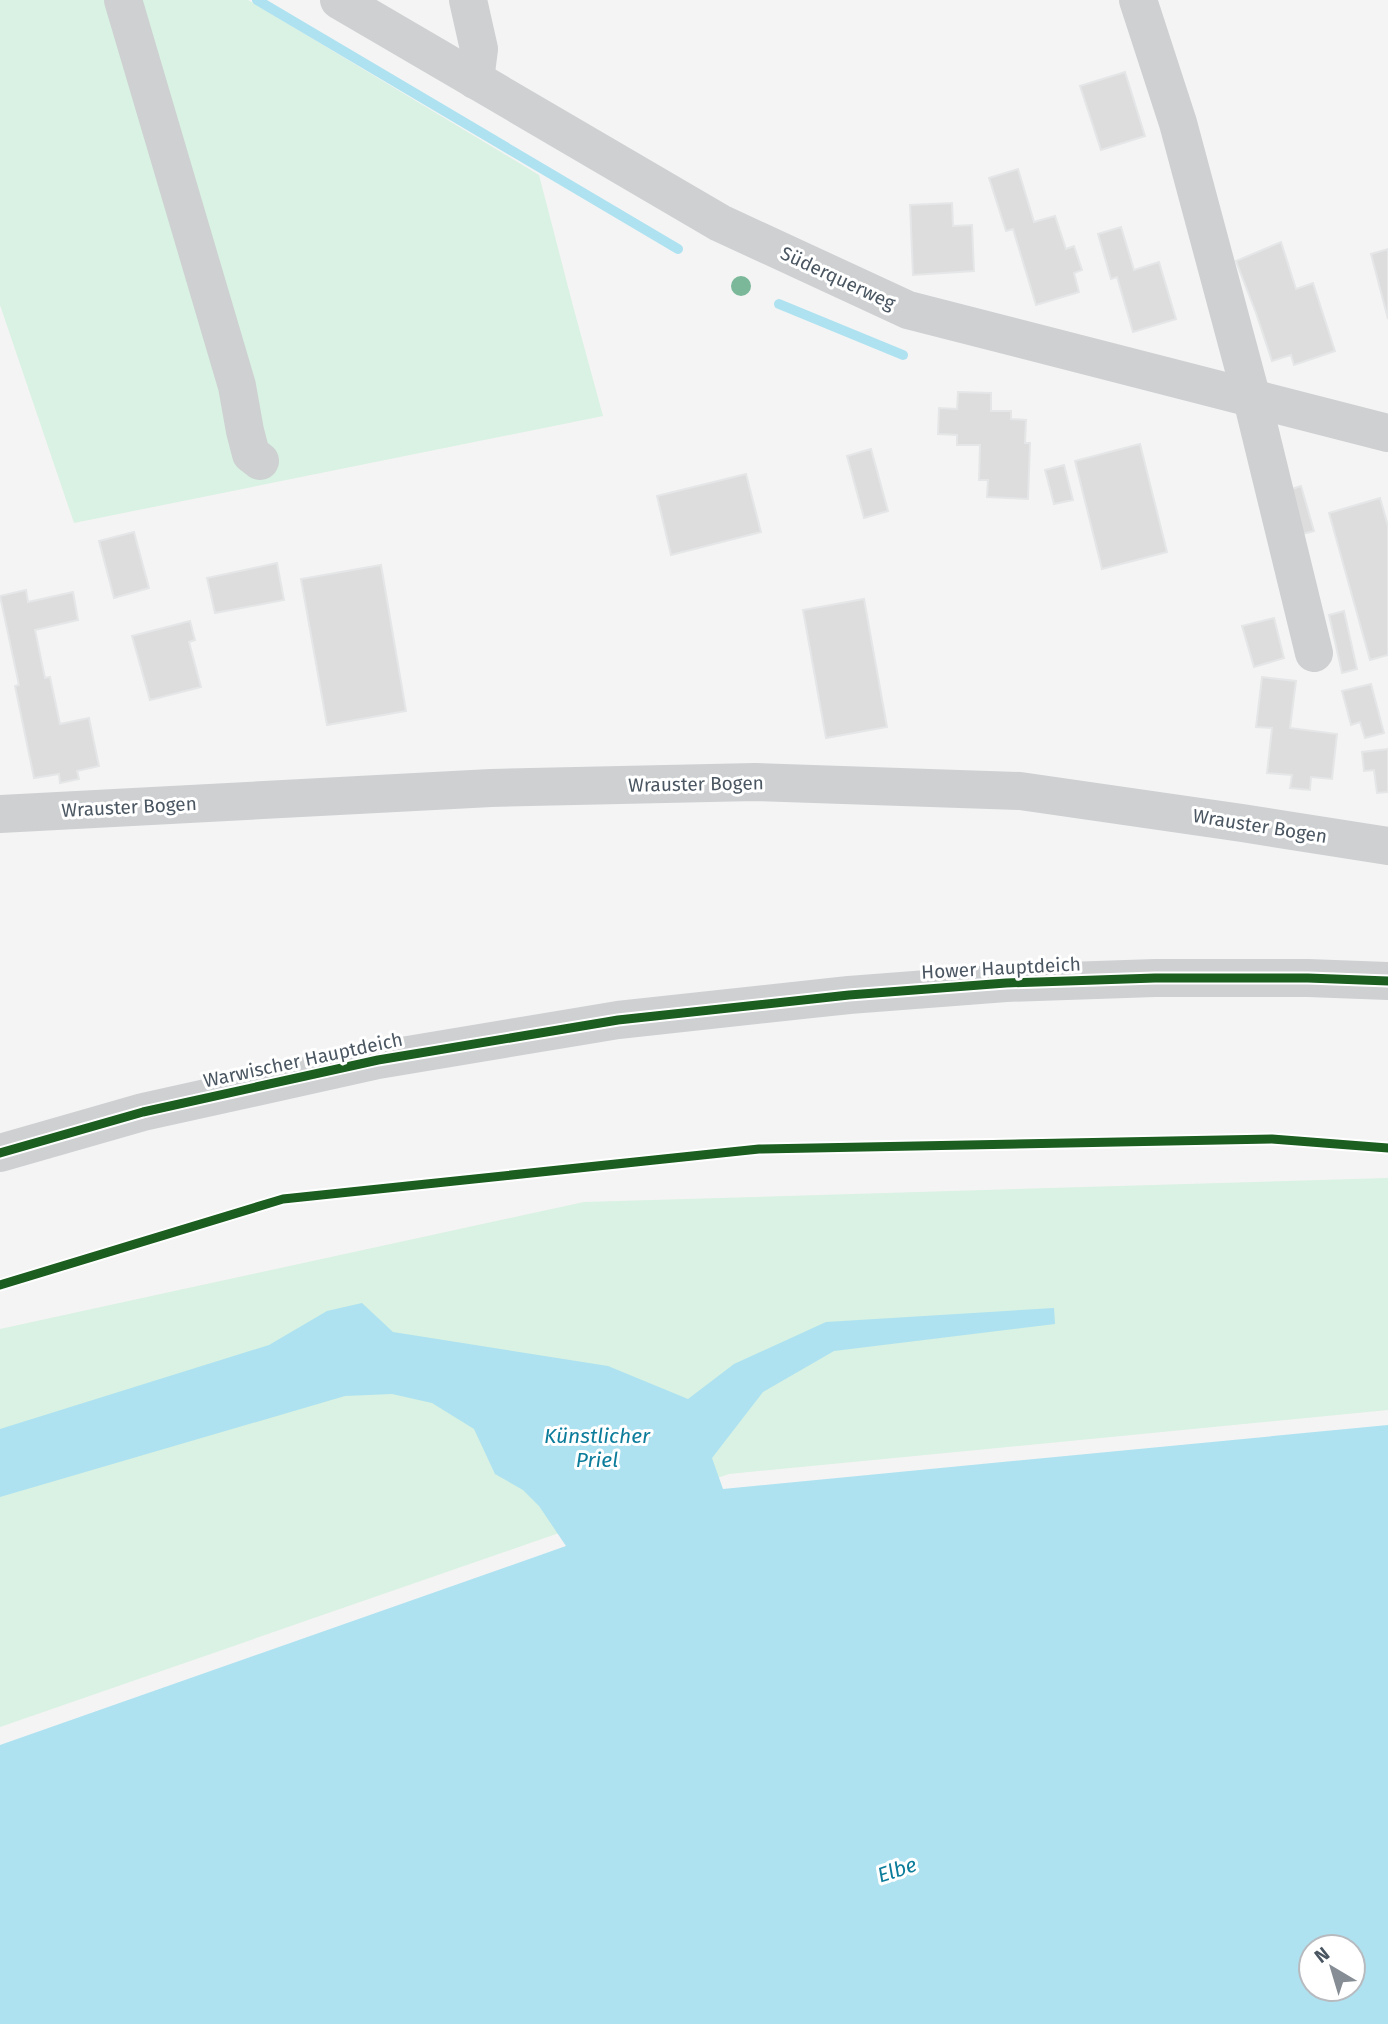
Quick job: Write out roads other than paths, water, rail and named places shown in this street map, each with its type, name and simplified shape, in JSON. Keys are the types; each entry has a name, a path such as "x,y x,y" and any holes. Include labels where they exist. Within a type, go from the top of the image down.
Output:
{"street":[{"path":"123,0 237,386 251,453 260,461"},
{"name":"Süderquerweg","path":"339,0 720,223 908,310 1388,433"},
{"path":"468,0 479,49 475,80"},
{"path":"1138,0 1178,123 1252,399 1314,653"},
{"name":"Wrauster Bogen","path":"0,814 491,788 755,782 1020,792 1242,822 1388,846"},
{"name":"Hower Hauptdeich","path":"618,1020 849,995 1006,983 1155,978 1388,981"},
{"name":"Warwischer Hauptdeich","path":"0,1153 142,1112 365,1063 618,1020"}],"water":[{"path":"362,1303 393,1332 608,1366 688,1399 734,1364 826,1322 1054,1308 1055,1324 834,1351 763,1392 712,1458 723,1489 1388,1425 1388,2024 0,2024 0,1745 566,1546 539,1506 523,1490 495,1474 474,1429 432,1403 392,1394 345,1396 0,1497 0,1429 269,1345 327,1311"}],"waterway":[{"path":"257,0 678,249"},
{"path":"779,304 903,355"}],"water label":[{"name":"Künstlicher Priel","path":"597,1448"},
{"name":"Elbe","path":"897,1870"}]}
